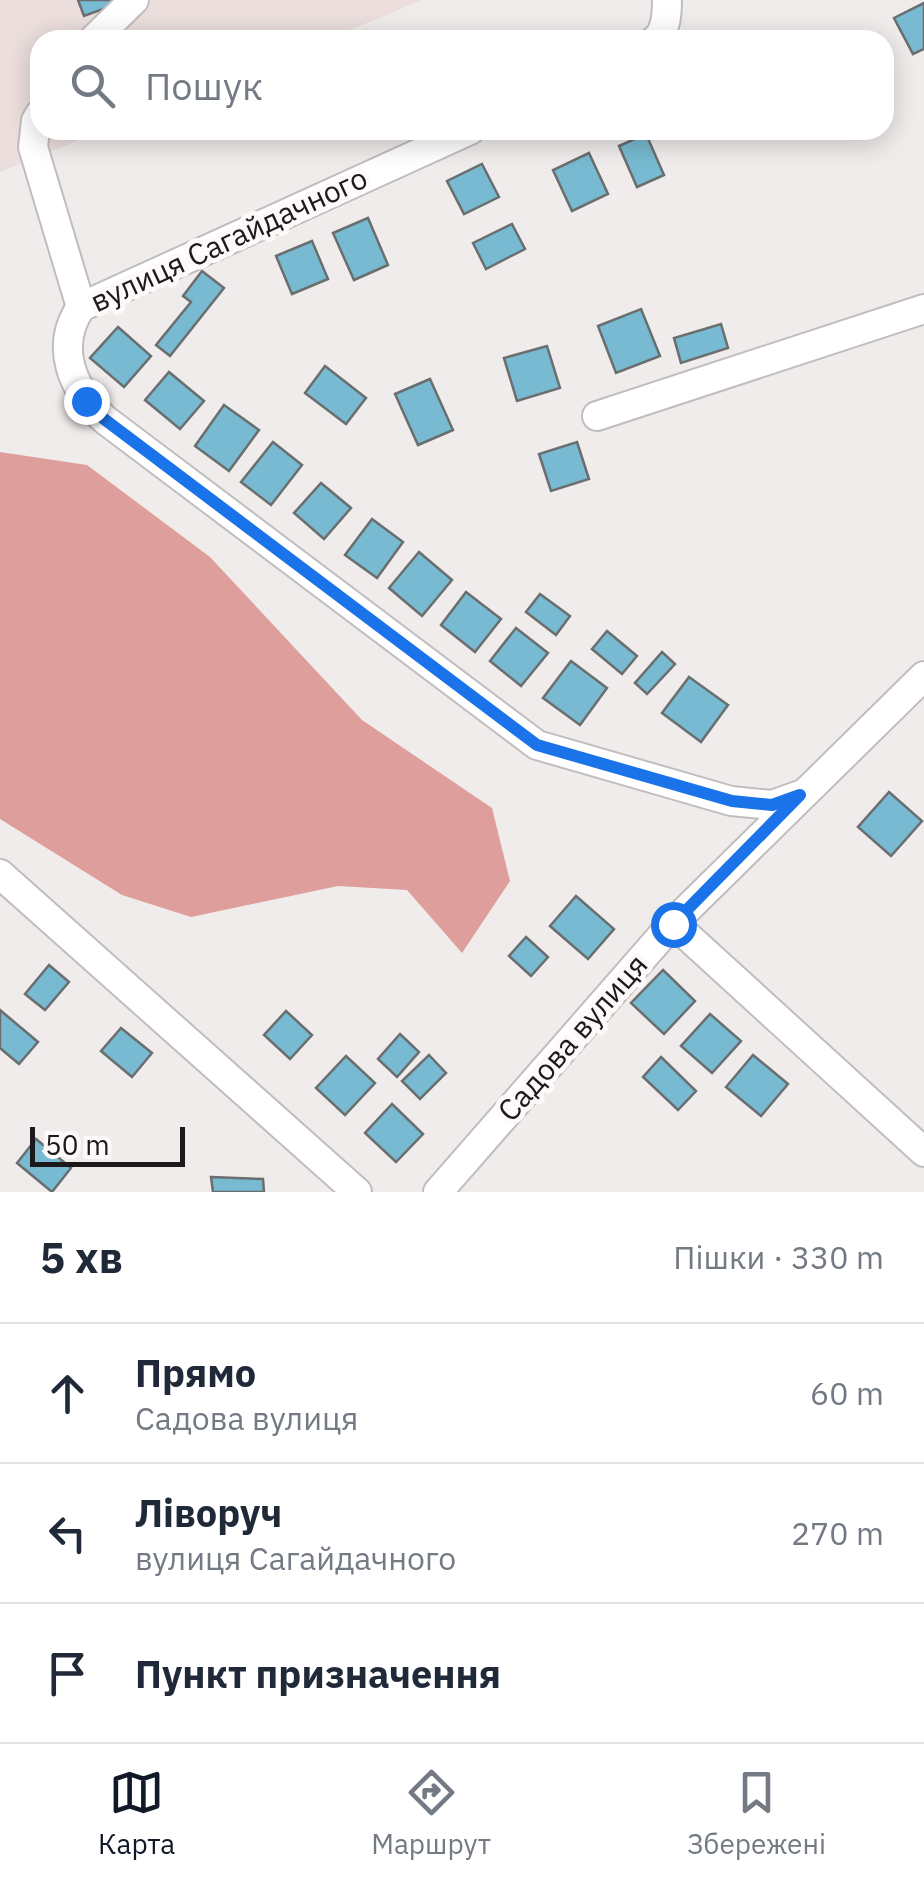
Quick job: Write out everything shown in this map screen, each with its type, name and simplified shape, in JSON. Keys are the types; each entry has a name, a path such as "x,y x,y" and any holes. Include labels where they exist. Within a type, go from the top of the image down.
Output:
{"street":[{"path":"103,30 134,0"},
{"path":"662,30 667,0"},
{"path":"34,140 81,307"},
{"name":"вулиця Сагайдачного","path":"448,140 81,307 68,326 67,350 76,386 104,419 537,745 732,801 772,805 800,795"},
{"path":"597,416 924,309"},
{"name":"Садова вулиця","path":"438,1192 673,924 924,676"},
{"path":"0,874 356,1192"},
{"path":"673,924 924,1152"}],"shaded area":[{"path":"0,0 423,0 350,30 30,30 30,140 79,140 0,172"},
{"path":"0,452 87,465 210,557 362,720 492,808 510,881 462,953 407,890 338,886 191,917 122,895 0,819"}],"building":[{"path":"78,0 124,0 125,1 84,16"},
{"path":"924,3 924,49 913,54 894,18"},
{"path":"632,140 649,140 664,175 637,187 619,146"},
{"path":"589,153 608,194 572,211 553,170"},
{"path":"482,164 499,197 464,214 447,181"},
{"path":"368,218 388,265 354,280 333,233"},
{"path":"512,224 525,249 486,269 473,243"},
{"path":"312,241 328,279 292,294 276,256"},
{"path":"202,271 224,288 170,356 156,345 191,302 183,296"},
{"path":"641,309 660,356 616,373 598,326"},
{"path":"721,324 728,348 681,363 674,338"},
{"path":"118,327 151,356 124,387 90,358"},
{"path":"547,346 560,388 517,401 504,358"},
{"path":"325,366 366,398 346,424 305,393"},
{"path":"169,372 204,401 180,429 145,400"},
{"path":"430,379 453,430 418,445 395,394"},
{"path":"224,405 259,430 229,471 195,446"},
{"path":"273,442 302,465 271,505 241,482"},
{"path":"577,442 589,479 551,491 539,454"},
{"path":"321,483 351,508 324,539 294,513"},
{"path":"372,519 403,542 377,578 345,555"},
{"path":"419,552 452,580 422,616 389,588"},
{"path":"466,592 501,619 475,652 441,625"},
{"path":"540,594 570,616 556,635 526,612"},
{"path":"516,628 548,653 521,686 490,661"},
{"path":"607,631 637,656 622,674 592,649"},
{"path":"662,652 675,664 647,694 635,683"},
{"path":"571,661 607,688 580,725 543,698"},
{"path":"689,677 728,705 701,742 662,713"},
{"path":"889,792 922,821 891,856 858,827"},
{"path":"576,896 614,929 588,959 550,926"},
{"path":"526,937 548,957 531,976 509,956"},
{"path":"49,965 69,982 45,1010 25,994"},
{"path":"663,970 695,1001 664,1034 631,1003"},
{"path":"0,1010 38,1042 19,1064 0,1048"},
{"path":"286,1011 312,1035 290,1059 264,1035"},
{"path":"710,1014 741,1041 712,1073 681,1046"},
{"path":"121,1028 152,1053 132,1077 101,1051"},
{"path":"400,1034 419,1052 397,1077 378,1059"},
{"path":"429,1055 446,1073 420,1099 402,1081"},
{"path":"753,1055 788,1084 761,1116 726,1087"},
{"path":"346,1056 375,1083 345,1115 316,1088"},
{"path":"661,1057 696,1091 678,1110 643,1077"},
{"path":"392,1104 423,1134 396,1162 365,1133"},
{"path":"36,1139 71,1168 52,1192 17,1163"},
{"path":"211,1177 263,1179 264,1192 213,1192"}],"route":[{"path":"86,401 104,419 537,745 732,801 772,805 800,795 673,924"}]}
